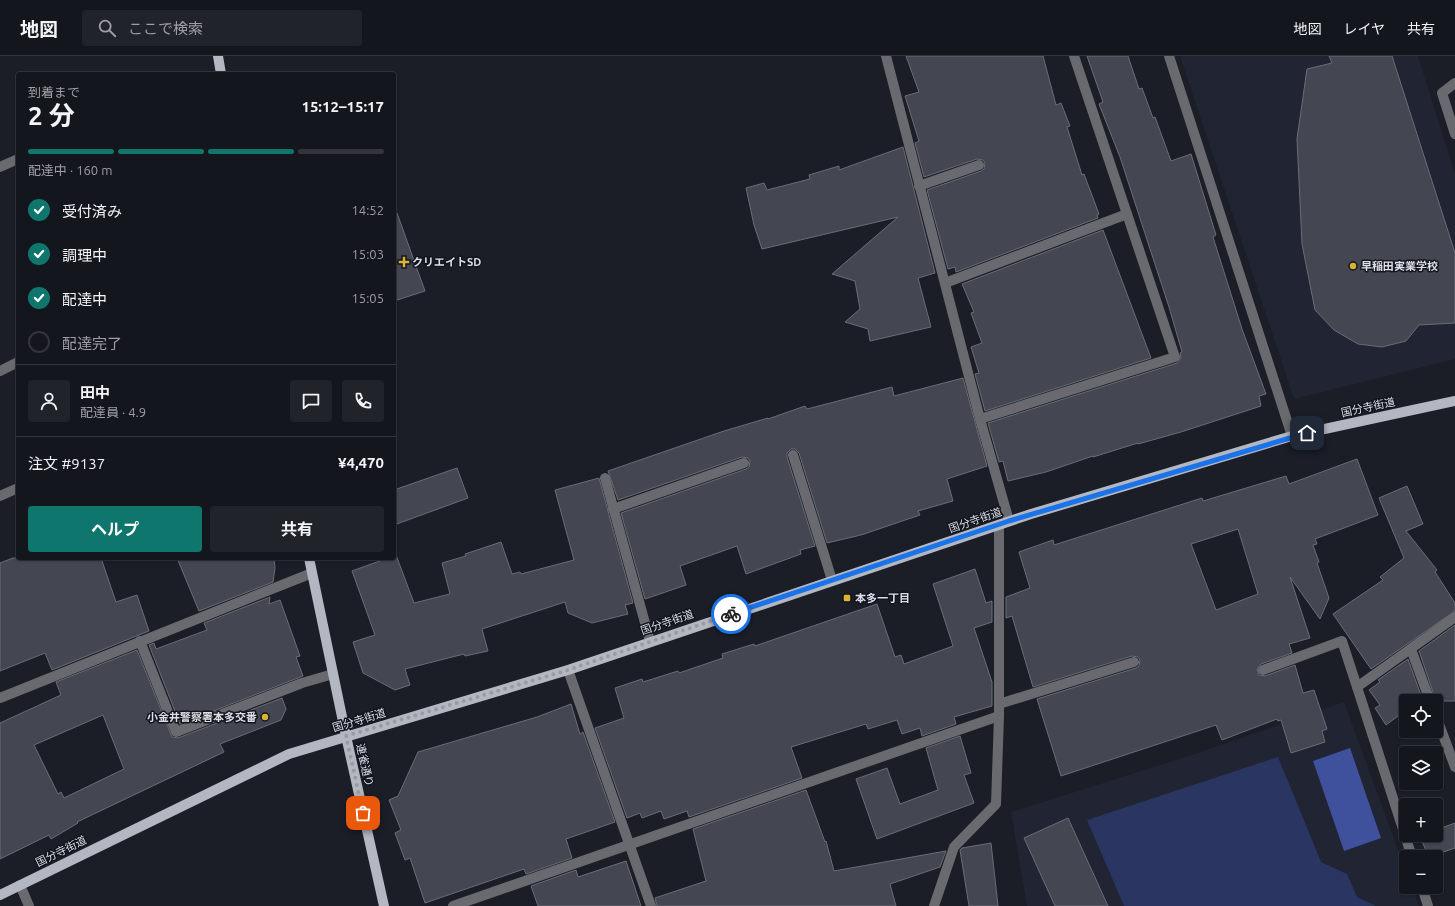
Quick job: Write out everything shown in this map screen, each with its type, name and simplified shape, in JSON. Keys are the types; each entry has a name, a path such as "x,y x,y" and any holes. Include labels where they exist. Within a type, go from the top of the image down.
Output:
{"main road":[{"path":"218,56 220,72"},
{"name":"国分寺街道","path":"0,895 289,754 568,670 650,641 1009,521 1292,436 1455,401"},
{"name":"連雀通り","path":"309,560 346,736 384,906"}],"street":[{"path":"886,56 980,419 1009,521"},
{"path":"980,419 1175,358 1074,56"},
{"path":"1169,56 1292,436"},
{"path":"1455,83 1442,94 1455,134"},
{"path":"0,167 16,160"},
{"path":"919,186 979,165"},
{"path":"945,282 1127,214"},
{"path":"0,371 16,363"},
{"path":"793,455 832,580"},
{"path":"613,509 744,463"},
{"path":"605,478 650,641"},
{"path":"0,496 16,489"},
{"path":"934,906 954,847 996,804 999,716 999,525"},
{"path":"0,698 312,573"},
{"path":"1357,687 1455,617"},
{"path":"1263,670 1342,641 1410,850"},
{"path":"140,642 176,732 302,683 333,674"},
{"path":"1411,649 1427,694"},
{"path":"999,704 1134,662"},
{"path":"568,670 651,906"},
{"path":"453,906 999,716"},
{"path":"1443,735 1455,767"},
{"path":"20,885 29,906"},
{"path":"1424,894 1428,906"}],"shaded area":[{"name":"早稲田実業学校","path":"1180,56 1418,56 1455,174 1455,359 1294,399"},
{"path":"1344,702 1399,852 1399,894 1415,894 1419,906 1027,906 1011,812 1198,753"},
{"path":"1350,748 1381,838 1344,851 1313,761"},
{"path":"1278,757 1321,862 1347,874 1357,897 1376,906 1124,906 1087,820"}],"building":[{"path":"906,56 1043,56 1056,105 1061,103 1070,126 1067,127 1082,175 1084,174 1099,214 1097,215 1098,218 956,272 955,267 948,269 927,190 981,171 984,169 985,163 983,160 977,159 924,177 915,143 919,141 905,96 919,92"},
{"path":"1087,56 1128,56 1139,89 1142,88 1153,118 1155,117 1171,161 1191,154 1216,235 1213,237 1242,329 1266,394 1259,396 1261,406 1181,432 1093,456 1046,472 1008,481 1003,461 999,462 988,423 1177,363 1181,358 1180,353 1182,352 1169,307 1120,157 1099,104 1103,102"},
{"path":"1329,56 1392,56 1455,253 1455,323 1419,325 1406,341 1382,347 1358,344 1334,330 1315,310 1302,244 1297,139 1307,69 1332,63"},
{"path":"903,147 935,273 918,278 931,327 870,341 868,329 845,322 860,309 855,281 832,274 898,217 762,249 754,225 746,188 764,183 767,190 810,179 809,175 839,166 839,170"},
{"name":"クリエイトSD","path":"396,213 425,291 396,300"},
{"path":"1103,230 1151,358 985,411 975,374 979,373 971,347 982,343 971,313 974,312 962,284"},
{"path":"963,378 987,466 947,479 953,501 918,511 920,515 861,535 827,543 799,453 795,449 791,449 787,453 787,457 815,546 800,550 801,554 746,574 737,546 680,566 686,585 645,599 621,513 746,469 749,467 750,461 748,458 742,457 618,500 608,471 724,431 768,419 805,406 807,409 892,387 894,396"},
{"path":"1357,459 1378,515 1315,539 1317,544 1313,545 1319,562 1317,563 1329,598 1320,619 1290,577 1310,638 1289,644 1292,653 1261,664 1257,669 1259,675 1265,676 1295,665 1303,693 1314,690 1327,729 1322,731 1325,742 1291,753 1281,720 1278,721 1277,719 1222,740 1216,725 1061,776 1037,699 1136,668 1139,666 1140,660 1138,657 1132,656 1033,687 1012,616 1006,618 1006,597 1030,588 1019,552 1053,540 1054,545 1202,498 1203,501 1286,476 1289,484","holes":["1238,529 1258,594 1216,610 1191,544"]},
{"path":"457,468 468,498 396,524 396,489"},
{"path":"599,478 633,603 625,605 628,614 592,623 568,613 565,602 482,629 488,651 465,656 464,654 405,669 410,685 395,690 363,673 353,642 375,635 352,571 382,560 396,560 396,555 414,603 450,594 442,563 466,556 465,554 501,542 512,574 520,572 521,574 574,560 555,490"},
{"path":"1407,486 1423,524 1406,531 1437,570 1435,572 1455,603 1455,611 1371,669 1333,614 1383,580 1380,577 1404,558 1379,498"},
{"path":"13,558 16,558 16,560 102,560 116,602 137,595 149,631 52,670 45,653 0,671 0,563"},
{"path":"178,560 274,560 275,568 273,582 199,611"},
{"path":"975,569 986,603 992,601 992,622 974,628 992,682 992,706 954,717 956,724 922,736 920,728 902,734 897,720 868,729 866,724 791,747 802,778 689,817 687,811 664,819 661,811 642,818 640,813 627,818 595,728 624,718 615,688 642,679 643,682 678,671 679,673 723,658 722,654 754,644 755,646 877,604 895,657 901,655 904,664 953,646 933,584"},
{"path":"270,597 269,604 280,600 300,656 296,657 303,676 180,724 149,645 154,643 156,649 207,630 204,623"},
{"path":"1455,625 1455,701 1443,701 1443,694 1434,694 1419,651"},
{"path":"137,650 172,737 178,738 282,698 286,709 281,720 220,744 224,752 77,822 78,823 51,839 49,835 0,859 0,723 61,695 56,682","holes":["103,715 124,769 64,798 61,792 58,794 34,745"]},
{"path":"1408,659 1420,694 1399,694 1399,715 1386,725 1375,708 1380,705 1369,690 1380,682 1378,680"},
{"path":"571,704 580,734 583,732 615,822 566,839 572,858 526,874 524,869 425,903 410,858 405,860 395,833 401,830 389,800 398,796 418,752 537,717"},
{"path":"960,736 971,773 964,775 974,803 877,839 856,779 887,768 900,804 938,790 926,748"},
{"path":"806,790 825,842 826,841 834,871 946,851 940,867 890,884 896,906 657,906 655,898 706,881 693,829"},
{"path":"1068,818 1108,906 1055,906 1024,838"},
{"path":"1455,823 1455,848 1443,852 1443,850 1426,850 1422,842 1443,842 1443,827"},
{"path":"991,843 998,906 969,906 960,850 962,848"},
{"path":"626,861 641,906 538,906 531,886 576,870 578,877"}],"way so far":[{"path":"363,813 346,736 568,670 731,614"}],"place":[{"name":"クリエイトSD","path":"404,262"},
{"name":"早稲田実業学校","path":"1353,266"},
{"name":"本多一丁目","path":"847,598"},
{"name":"小金井警察署本多交番","path":"265,717"}],"route":[{"path":"731,614 1009,521 1292,436 1307,433"}]}
